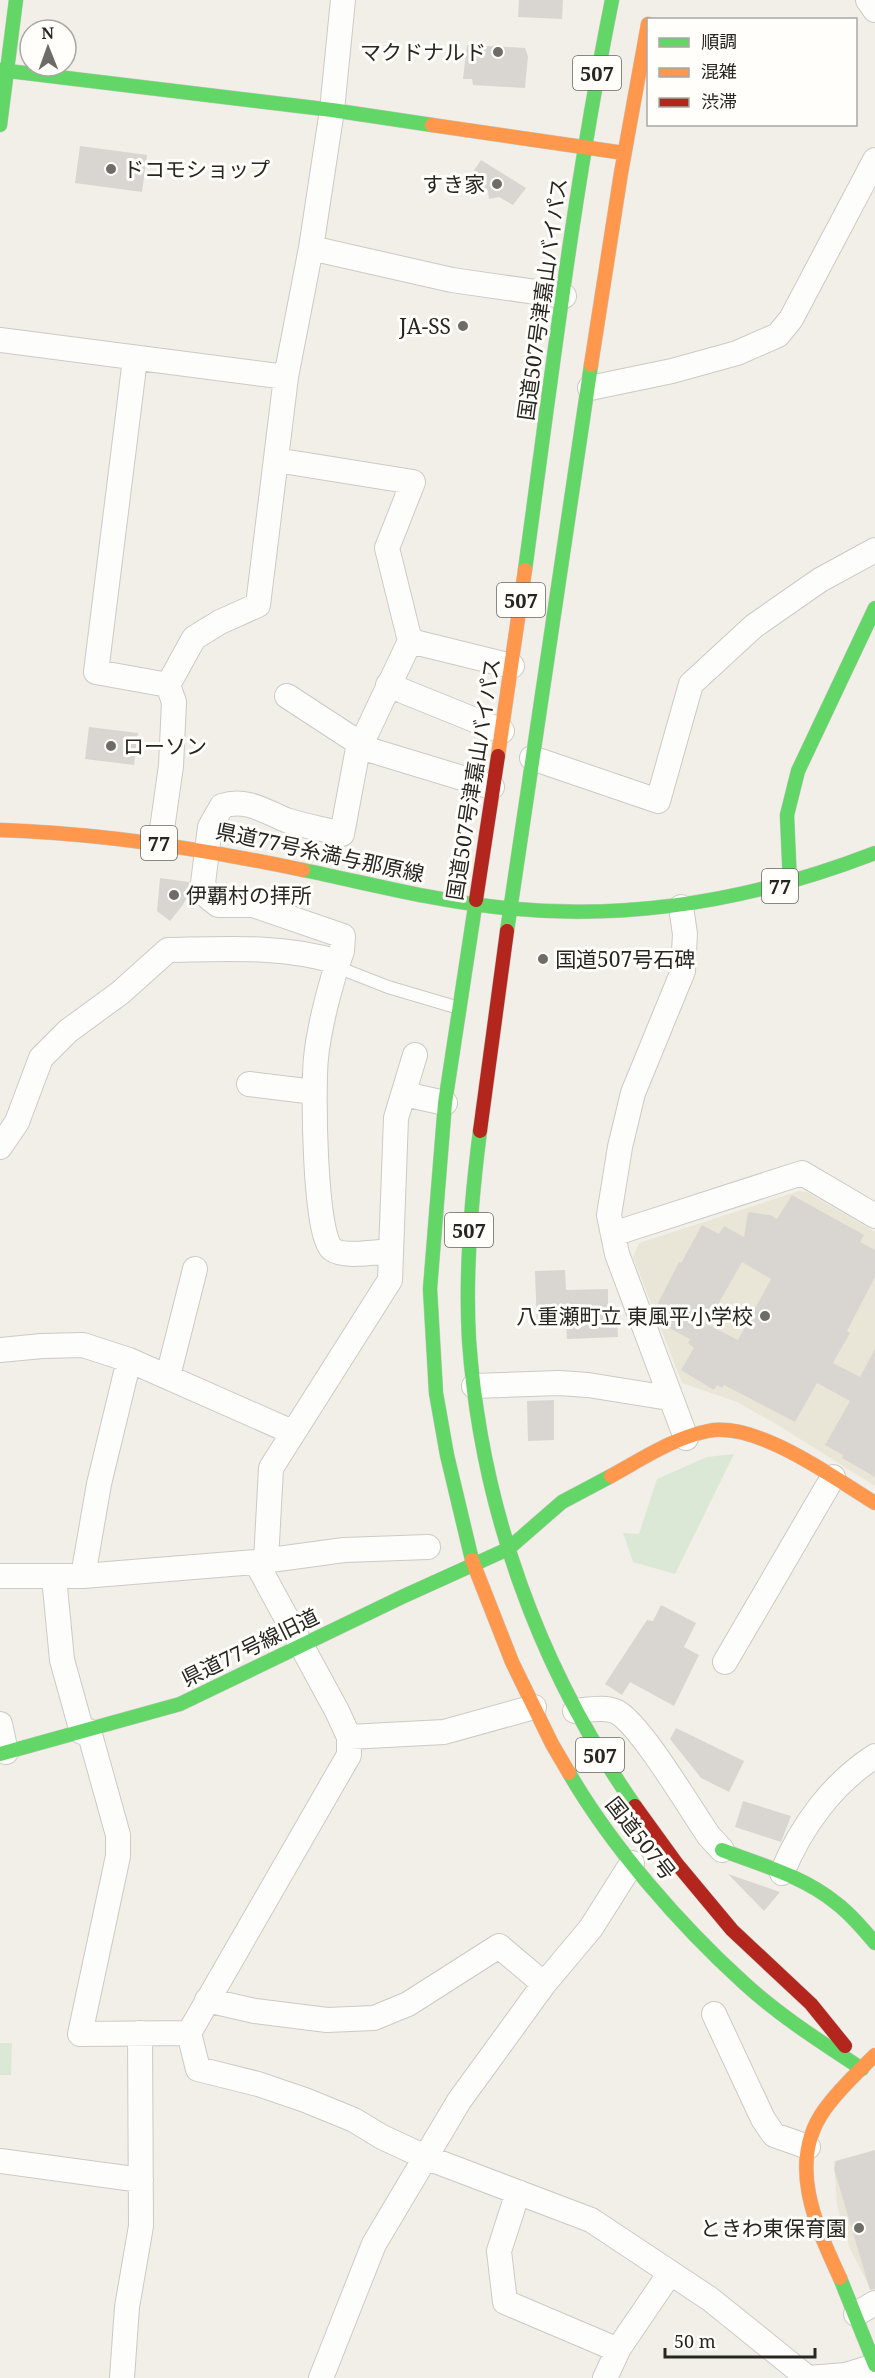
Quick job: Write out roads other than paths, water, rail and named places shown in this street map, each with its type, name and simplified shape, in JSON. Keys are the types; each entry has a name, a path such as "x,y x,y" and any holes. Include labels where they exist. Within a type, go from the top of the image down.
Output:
{"main road":[{"path":"0,125 4,71 16,0"},
{"name":"国道507号津嘉山バイパス","path":"473,1566 447,1455 436,1393 430,1289 433,1234 445,1103 512,666 593,93 612,0"},
{"name":"507","path":"508,1549 491,1478 474,1386 468,1303 469,1235 476,1164 532,758 624,153 647,29"},
{"path":"4,71 332,110 624,153"},
{"path":"790,884 787,815 798,771 875,608"},
{"name":"県道77号糸満与那原線","path":"0,830 46,830 105,835 207,850 437,898 510,909 565,912 681,907 760,892 844,866 875,853"},
{"name":"県道77号線旧道","path":"3,1753 180,1704 508,1549 562,1502 686,1438 708,1431 728,1430 765,1440 797,1455 875,1503"},
{"name":"国道507号","path":"508,1549 542,1640 575,1711 601,1757 690,1880 736,1934 814,2007 862,2069 875,2082"},
{"name":"国道507号","path":"473,1566 512,1662 534,1707 574,1782 601,1824 700,1941 745,1984 799,2027 862,2069"},
{"path":"722,1850 782,1873 822,1892 847,1912 875,1943"},
{"path":"875,2055 822,2113 813,2130 808,2147 807,2173 814,2214 865,2309 875,2365"}],"street":[{"path":"160,843 171,755 174,702 168,685 194,638 219,622 258,605 286,377 311,248 332,110 343,0"},
{"path":"868,0 875,10"},
{"path":"590,388 672,371 737,353 778,335 791,319 875,160"},
{"path":"311,248 452,280 564,296"},
{"path":"0,340 286,377"},
{"path":"135,359 96,672 168,685"},
{"path":"276,460 413,482 387,548 410,641 367,732 359,743 342,834 286,820 264,809 242,803 222,806 210,827 203,884 208,897 218,905 253,904 343,936 342,951 316,1058 314,1092 318,1182 325,1240 332,1250 345,1254 391,1251"},
{"path":"532,758 658,801 691,684 754,626 820,579 875,550"},
{"path":"410,641 512,666"},
{"path":"388,685 502,731"},
{"path":"287,696 370,750 492,787"},
{"path":"681,907 685,934 683,971 633,1093 620,1148 609,1215 617,1254 662,1372 669,1398 686,1438"},
{"path":"0,1147 17,1122 41,1058 68,1031 120,993 168,950 264,948 318,956 338,965"},
{"path":"415,1055 396,1118 390,1280 271,1468 261,1562 349,1737 349,1755 189,2033 198,2069 258,2084 333,2111 425,2157 591,2220 710,2299 808,2378 846,2375 875,2365"},
{"path":"249,1084 314,1092"},
{"path":"404,1094 445,1103"},
{"path":"613,1234 802,1173 875,1216"},
{"path":"168,1376 195,1269"},
{"path":"0,1350 83,1345 168,1376 292,1432"},
{"path":"83,1576 99,1484 129,1360"},
{"path":"474,1386 559,1383 588,1385 669,1398"},
{"path":"724,1662 833,1477"},
{"path":"0,1576 83,1576 261,1562 344,1550 428,1547"},
{"path":"54,1577 62,1660 118,1835 118,1856 80,2034 189,2033"},
{"path":"349,1737 444,1732 534,1707"},
{"path":"575,1711 595,1709 616,1711 634,1726 709,1836 722,1850"},
{"path":"0,1724 3,1753"},
{"path":"782,1873 803,1829 821,1804 862,1764 875,1756"},
{"path":"321,2378 374,2244 425,2157 459,2101 544,1984 591,1928 632,1863"},
{"path":"207,2000 255,2011 327,2020 374,2018 408,2004 499,1946 544,1984"},
{"path":"714,2014 763,2119 774,2135 808,2147"},
{"path":"122,2378 127,2307 141,2226 140,2033"},
{"path":"0,2161 141,2180"},
{"path":"518,2192 499,2252 505,2302 618,2350"},
{"path":"605,2378 618,2350 670,2273"}],"lane":[{"path":"338,965 388,987 460,1008"}],"place":[{"name":"マクドナルド","path":"498,52"},
{"name":"ドコモショップ","path":"111,169"},
{"name":"すき家","path":"497,184"},
{"name":"JA-SS","path":"463,326"},
{"name":"ローソン","path":"111,746"},
{"name":"伊覇村の拝所","path":"174,895"},
{"name":"国道507号石碑","path":"543,959"},
{"name":"八重瀬町立 東風平小学校","path":"765,1316"},
{"name":"ときわ東保育園","path":"859,2228"}]}
